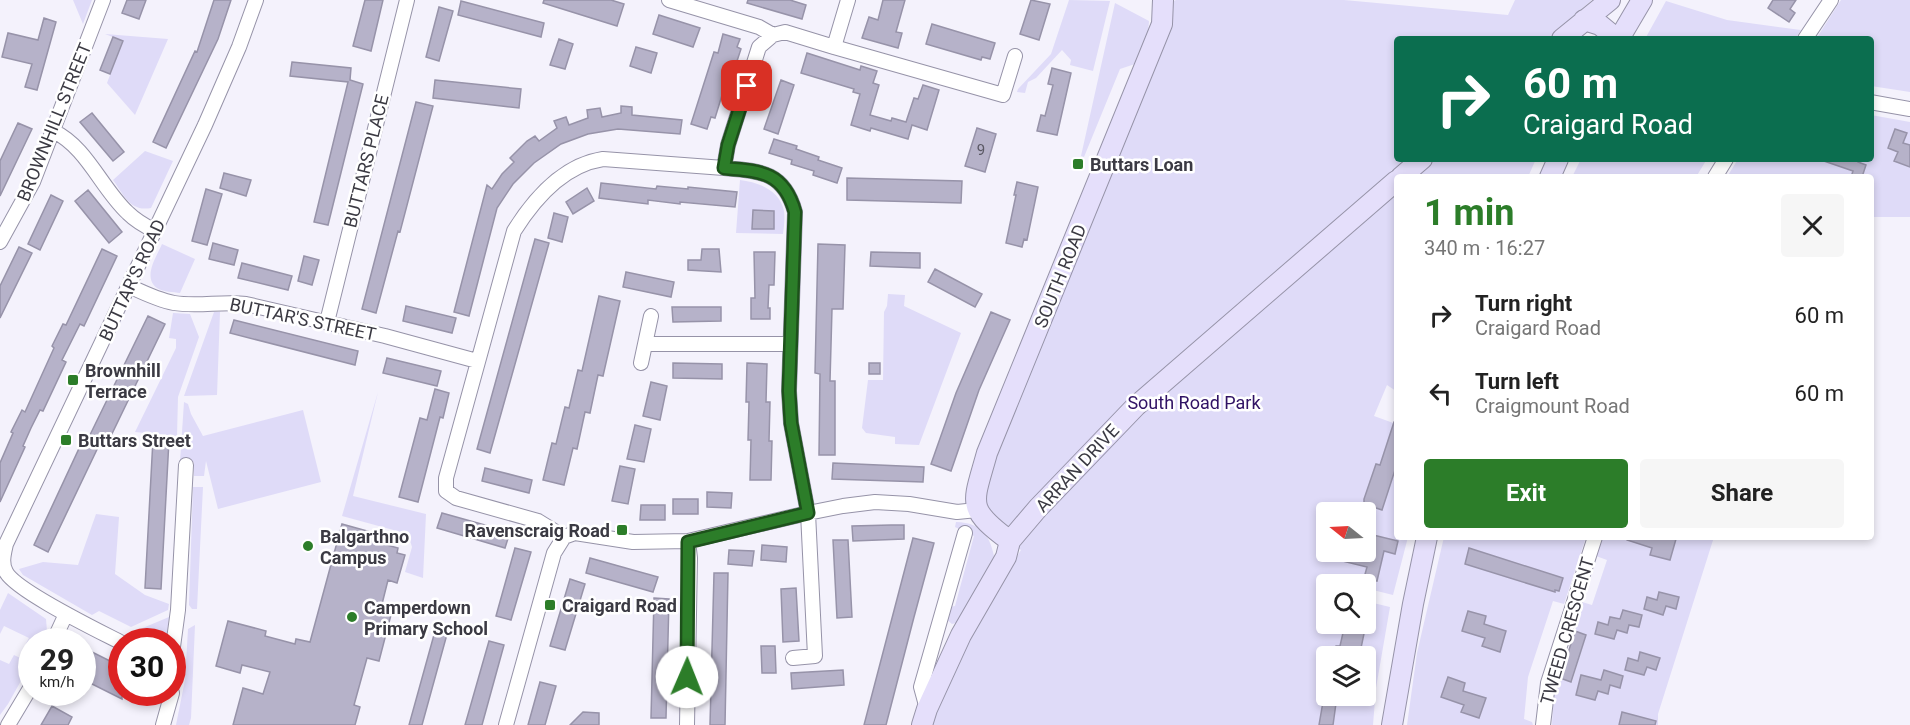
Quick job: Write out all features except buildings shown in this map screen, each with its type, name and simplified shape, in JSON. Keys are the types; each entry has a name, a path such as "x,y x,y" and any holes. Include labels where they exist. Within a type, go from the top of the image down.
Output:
{"street":[{"name":"BROWNHILL STREET","path":"0,242 33,182 103,0"},
{"name":"BUTTAR'S ROAD","path":"2,558 6,544 206,125 256,0"},
{"name":"BUTTARS PLACE","path":"327,322 406,0"},
{"path":"669,0 759,27 773,35"},
{"path":"834,47 848,0"},
{"name":"SOUTH ROAD","path":"977,510 976,494 987,453 1162,24 1163,0"},
{"path":"1565,36 1610,0"},
{"path":"1620,36 1642,0"},
{"path":"1807,36 1831,0"},
{"path":"1584,20 1600,25 1614,36"},
{"path":"724,168 728,145 759,47 773,35 785,32 1003,95 1015,56"},
{"path":"1874,103 1910,109"},
{"path":"53,130 68,138 126,212 155,231"},
{"path":"564,537 538,521 456,498 446,491 446,478 513,231 537,198 555,182 589,161 603,159 751,170 767,175 779,183 790,195 795,212 789,391 791,423 808,513 815,656 793,658"},
{"path":"1404,174 1418,162"},
{"name":"ARRAN DRIVE","path":"924,717 961,635 1006,557 1010,541 1082,460 1136,406 1394,183"},
{"name":"BUTTAR'S STREET","path":"129,286 156,298 175,303 246,304 385,336 477,361"},
{"path":"641,363 651,316"},
{"path":"645,344 790,344"},
{"path":"176,628 186,465"},
{"path":"506,725 554,553 564,537 575,533 633,542 688,542 808,513 875,502 909,504 957,512 977,510 986,523 1010,541"},
{"path":"924,717 921,687 965,533"},
{"path":"1392,725 1426,540"},
{"name":"TWEED CRESCENT","path":"1543,725 1548,683 1593,540"},
{"path":"687,725 690,558 688,542"},
{"path":"2,558 5,571 14,582 66,614 108,636"},
{"path":"60,628 66,614"},
{"path":"938,625 961,635"},
{"path":"8,725 20,706"},
{"path":"163,725 168,706"}],"green space":[{"path":"73,0 92,0 83,24"},
{"path":"1069,0 1110,1 1093,71 1070,65 1071,60 1062,50 1036,78 1028,82 1025,93 1017,92 1051,54"},
{"name":"South Road Park","path":"1176,0 1344,0 1508,15 1515,0 1592,0 1550,36 1394,36 1394,162 1535,162 1529,174 1394,174 1394,390 1387,385 1374,416 1394,423 1394,540 1407,540 1393,595 1376,591 1376,574 1316,574 1316,634 1376,634 1376,604 1390,607 1376,688 1376,646 1316,646 1316,706 1375,706 1373,725 930,725 973,629 1021,550 986,523 976,494 1164,6"},
{"path":"1841,0 1910,0 1910,92 1874,86 1874,36 1818,36"},
{"path":"1666,1 1727,20 1801,30 1797,36 1647,36"},
{"path":"1115,3 1149,21 1148,35 1135,64 1120,69 1084,157 1081,156"},
{"path":"105,34 168,39 135,115 107,83 123,41"},
{"path":"1874,116 1910,122 1910,217 1874,217 1874,174 1729,174 1736,162 1874,162"},
{"path":"145,151 173,161 151,208 144,209 128,201 113,180"},
{"path":"1580,162 1705,162 1698,174 1574,174"},
{"path":"740,180 761,185 778,198 784,211 783,234 736,233"},
{"path":"162,244 195,259 180,293 157,288 151,278 152,266"},
{"path":"888,294 905,295 904,306 961,333 919,445 895,444 895,437 866,433 862,428 868,380 883,380 884,312"},
{"path":"214,312 220,312 217,395 184,396"},
{"path":"173,313 190,314 199,337 178,397 177,436 135,432 176,348 176,339 169,338"},
{"path":"378,392 353,496 426,514 423,578 405,572 412,547 408,534 342,516"},
{"path":"184,402 188,404 203,436 303,410 321,482 218,509 206,461 204,476 194,476 194,462 180,462"},
{"path":"193,487 203,487 197,609 192,609 189,605"},
{"path":"96,514 119,517 115,574 145,595 169,604 168,610 131,627 99,611 92,615 23,575 19,569 43,562 78,565"},
{"path":"956,522 973,525 984,532 991,544 995,560 960,622 952,624 946,619 949,607 955,606 974,536 955,527"},
{"path":"1443,540 1585,540 1564,604 1553,601 1528,677 1524,719 1532,722 1533,725 1407,725 1417,653"},
{"path":"1602,540 1713,540 1658,714 1658,725 1552,725 1554,692 1560,678 1572,682 1586,635 1575,631 1582,602 1592,605 1607,560 1596,556"},
{"path":"8,593 46,619 47,628 18,628 18,633 4,626 0,634 0,610"},
{"path":"169,617 168,628 143,628"},
{"path":"195,625 191,718 189,725 176,725 180,706 186,706 188,629"},
{"path":"14,655 18,657 18,686 0,715 0,660 9,664"}],"place":[{"name":"Buttars Loan","path":"1078,164"},
{"name":"Brownhill Terrace","path":"73,380"},
{"name":"Buttars Street","path":"66,440"},
{"name":"Ravenscraig Road","path":"622,530"},
{"name":"Balgarthno Campus","path":"308,546"},
{"name":"Craigard Road","path":"550,605"},
{"name":"Camperdown Primary School","path":"352,617"}],"route":[{"path":"687,677 690,558 688,542 808,513 791,423 789,391 795,212 790,195 779,183 767,175 751,170 724,168 728,145 747,86"}]}
